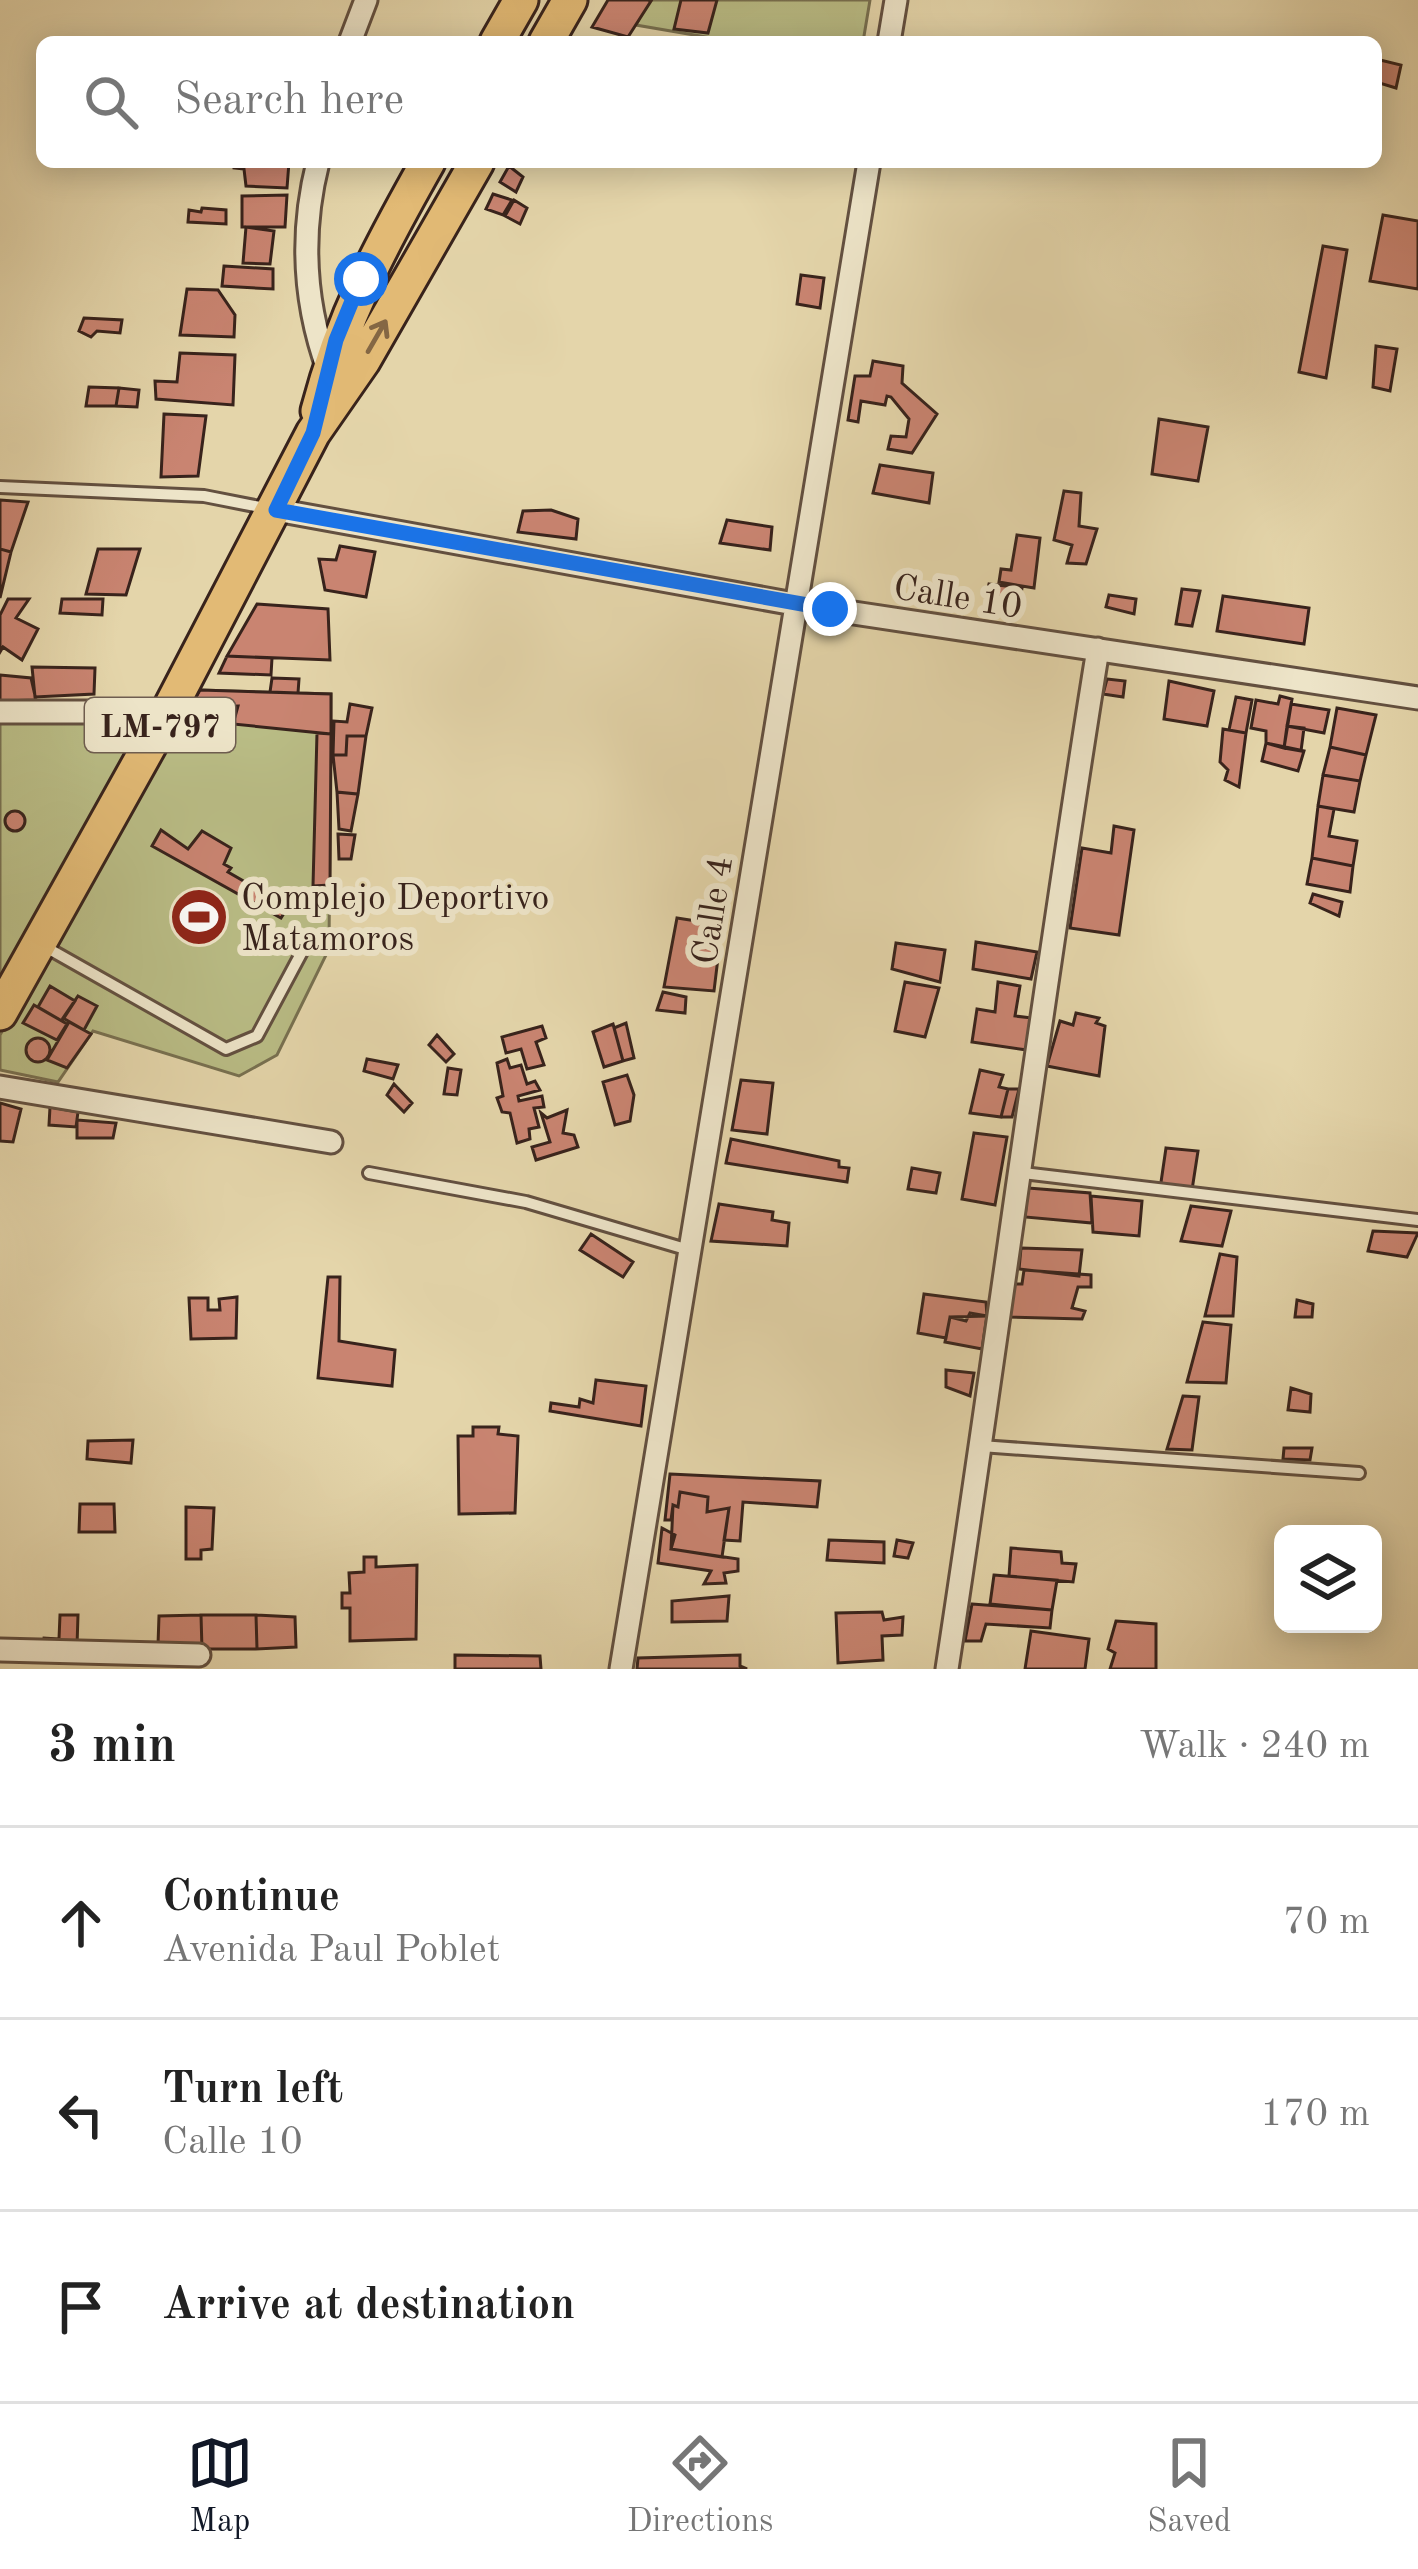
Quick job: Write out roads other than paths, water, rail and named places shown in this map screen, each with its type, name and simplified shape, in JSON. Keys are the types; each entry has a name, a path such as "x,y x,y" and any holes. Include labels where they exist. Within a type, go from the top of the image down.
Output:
{"main road":[{"path":"500,36 521,0"},
{"path":"549,36 570,0"},
{"name":"LM-797","path":"313,433 328,371 361,279 425,168"},
{"name":"LM-797","path":"0,1012 168,712 313,433 363,361 474,168"}],"street":[{"path":"352,36 366,0"},
{"path":"890,36 896,0"},
{"path":"317,168 305,282 309,319 328,371"},
{"name":"Calle 4","path":"621,1669 868,168"},
{"name":"Calle 10","path":"276,510 794,604 1418,698"},
{"path":"947,1669 1023,1173 1046,971 1098,649"},
{"path":"0,712 168,712"},
{"path":"0,1087 331,1142"},
{"path":"0,1650 199,1655"}],"lane":[{"path":"0,488 203,496 276,510"},
{"path":"39,944 226,1049 257,1036 304,948"},
{"path":"369,1173 526,1202 689,1250"},
{"path":"1023,1173 1418,1220"},
{"path":"981,1447 1359,1473"}],"place":[{"name":"Complejo Deportivo Matamoros","path":"199,917"}]}
